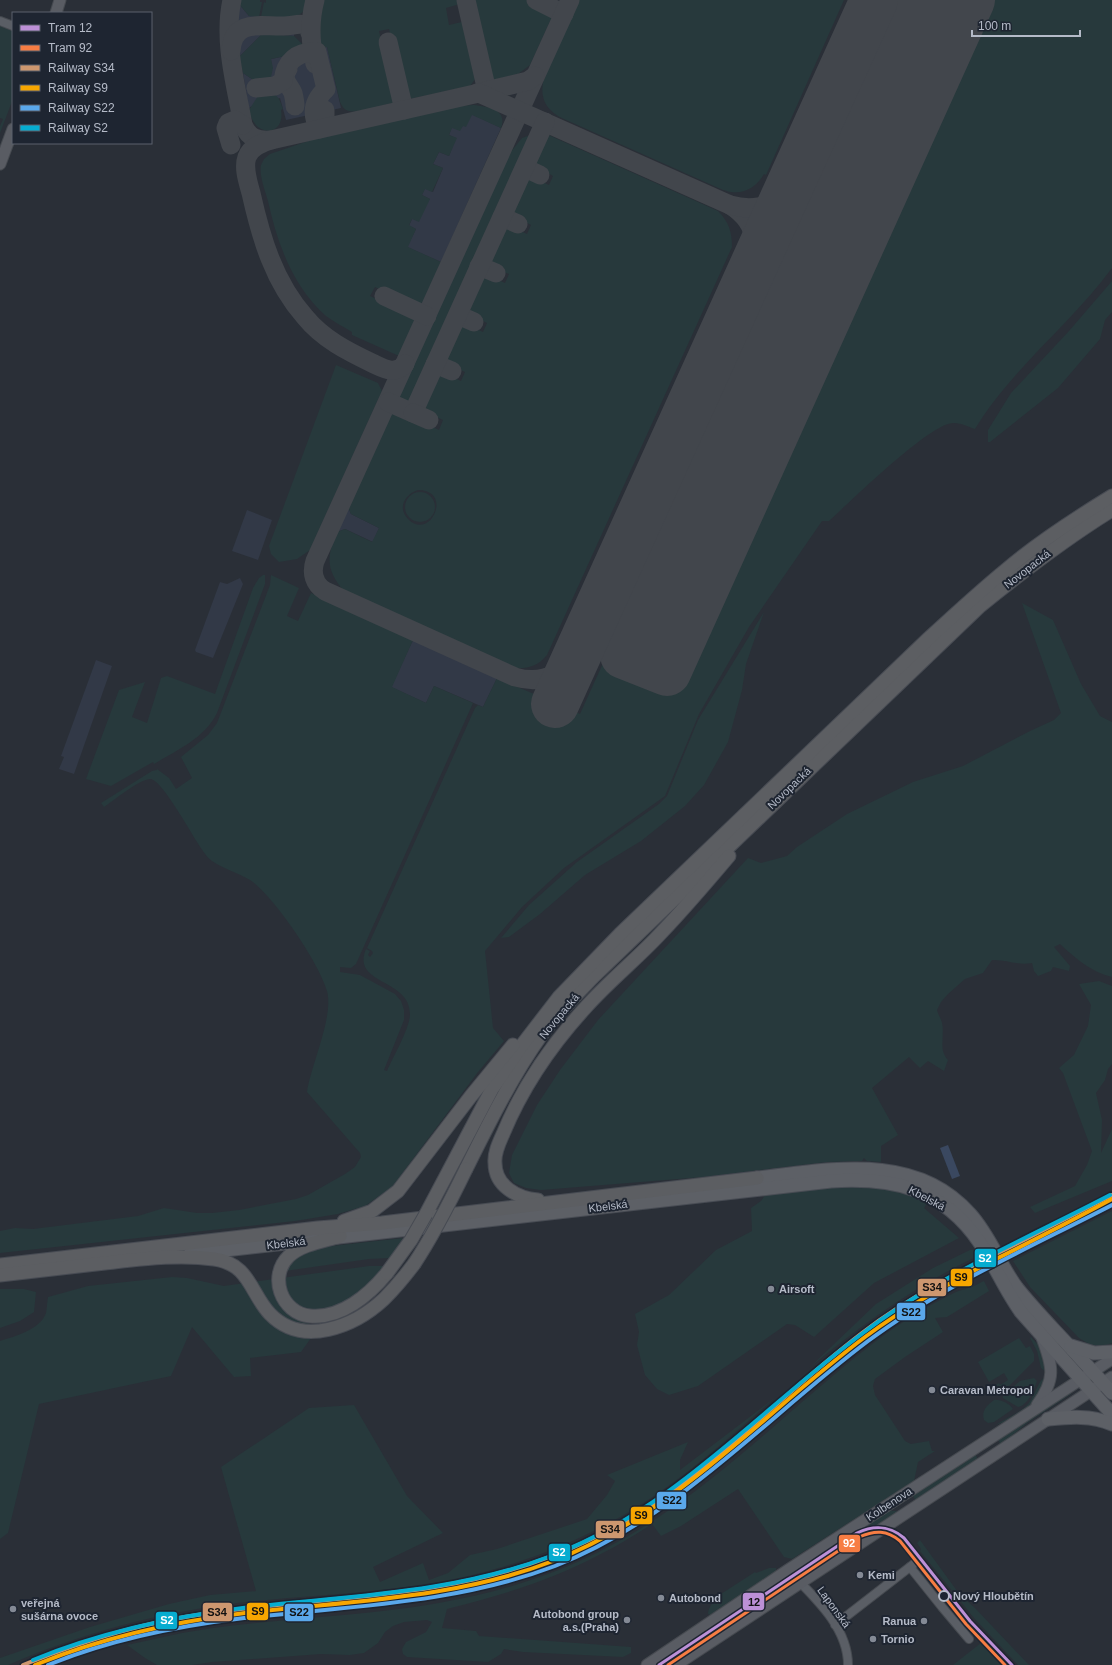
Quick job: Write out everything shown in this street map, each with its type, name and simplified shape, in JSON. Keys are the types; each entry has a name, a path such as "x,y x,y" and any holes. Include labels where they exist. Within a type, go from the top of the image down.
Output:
{"highway":[{"name":"Novopacká","path":"572,983 620,934 928,639 973,598 1041,542 1112,496"},
{"name":"Novopacká","path":"166,1256 214,1259 228,1263 239,1270 251,1283 270,1313 282,1323 292,1328 306,1331 320,1331 346,1324 374,1308 395,1288 414,1264 448,1206 501,1101 529,1053 555,1018 570,1001 625,945 979,608 1015,577 1046,554 1112,510"},
{"path":"570,1201 525,1198 508,1190 498,1178 495,1168 496,1153 518,1103 550,1052 586,1007 670,924 786,791"},
{"path":"340,1236 300,1249 289,1256 282,1264 279,1278 281,1293 289,1306 298,1312 309,1316 322,1315 348,1307 366,1295 387,1273 411,1240 437,1196 476,1118 492,1090 513,1058 548,1011 572,983"},
{"path":"318,1228 359,1217 372,1211 392,1196 411,1175 471,1096 530,1023 572,983"},
{"name":"Kbelská","path":"0,1265 318,1228 382,1223 757,1178"},
{"name":"Kbelská","path":"0,1275 166,1256"}],"main road":[{"path":"56,12 60,0"},
{"path":"0,164 12,132"},
{"name":"Kbelská","path":"757,1178 832,1170 872,1169 902,1173 928,1183 952,1198 970,1213 988,1238 1018,1288 1092,1372 1107,1380 1112,1393"},
{"name":"Kbelská","path":"166,1256 831,1181 861,1179 880,1180 898,1184 922,1193 945,1206 961,1220 980,1244 1011,1297 1041,1335 1112,1414"},
{"path":"1034,1410 1048,1389 1052,1376 1050,1359 1041,1335"},
{"path":"1068,1345 1094,1353 1112,1352"},
{"name":"Kolbenova","path":"648,1664 788,1570 1112,1359"},
{"name":"Kolbenova","path":"676,1665 1107,1380"},
{"path":"1048,1420 1083,1417 1095,1418 1112,1424"}],"street":[{"path":"0,21 12,26"},
{"path":"835,1625 912,1565 942,1607 970,1639"},
{"name":"Laponská","path":"788,1570 809,1591 835,1625 847,1649 848,1665"}],"shaded area":[{"path":"240,0 260,0 260,2 262,2 259,17 249,16 239,4"},
{"path":"266,0 307,0 304,11 295,18 261,17 264,2 266,3"},
{"path":"323,0 463,0 463,3 446,8 449,25 466,21 478,75 470,86 405,100 389,29 379,31 382,44 385,43 397,97 393,103 371,109 353,112 347,110 343,108 340,102 327,47 320,48 318,24"},
{"path":"469,0 530,0 554,13 530,65 518,74 495,80 485,73"},
{"path":"578,0 844,0 766,175 764,174 758,182 742,192 730,192 564,119 553,112 546,104 542,86 544,76"},
{"path":"903,0 1112,0 1112,268 1096,289 1006,386 975,429 962,424 954,423 943,426 928,435 891,464 829,521 822,521 749,627 699,714 665,796 564,868 522,907 485,951 493,1028 504,1041 478,1072 392,1187 365,1206 338,1214 295,1221 0,1253 0,1231 15,1228 33,1229 138,1216 164,1208 197,1213 239,1210 296,1199 308,1195 355,1167 361,1157 360,1153 307,1092 325,1027 328,1001 327,991 323,979 306,948 283,915 260,888 250,880 216,864 208,857 200,847 169,797 156,782 151,779 146,780 120,795 104,807 101,803 157,769 169,778 176,789 192,778 181,757 208,735 217,723 270,585 271,575 299,588 287,616 298,621 311,593 413,640 392,687 426,703 434,686 473,703 356,964 351,968 340,967 340,972 360,975 395,994 401,1001 404,1010 404,1020 384,1070 387,1071 407,1027 410,1014 407,1002 401,994 373,976 367,969 364,961 366,949 370,951 368,955 370,957 373,953 367,948 475,708 478,705 483,707 497,678 580,714"},
{"path":"239,4 249,16 295,18 294,36 262,34 239,57 237,25"},
{"path":"0,26 12,31 12,102 0,133 0,126 3,119 0,118"},
{"path":"262,34 294,36 303,45 304,52 271,59 273,68 271,77 255,81 243,73 239,57"},
{"path":"327,47 341,108 286,120 280,98 250,107 249,110 243,73 255,81 272,72 271,59"},
{"path":"269,93 277,96 283,109 281,110 279,125 275,129 269,131 263,130 257,126 252,120 249,110 258,96"},
{"path":"474,105 491,108 499,113 502,117 501,128 472,115 466,127 463,126 460,131 452,128 449,135 457,138 449,156 439,152 433,164 443,168 432,192 425,189 422,195 430,199 419,222 412,219 409,225 416,229 408,247 441,262 420,309 375,287 370,296 381,301 383,299 417,315 399,356 352,335 352,332 326,316 304,292 288,263 276,233 262,178 261,165 264,159 270,154 314,139 457,106"},
{"path":"472,114 501,128 441,262 407,247 416,229 409,226 412,219 430,199 422,195 425,188 433,192 443,168 433,164 439,152 449,156 456,138 449,135 452,127 463,126"},
{"path":"536,133 414,403 412,403 411,406 405,406 396,403 509,154 522,138"},
{"path":"544,133 718,211 725,219 729,228 732,247 547,655 540,662 532,666 514,668 345,592 334,577 331,570 330,556 333,541 337,532 345,529 372,542 379,528 351,514 348,507 394,408 428,423 428,425 439,430 443,420 432,415 431,417 417,412 422,404 420,403 437,368 451,374 450,376 461,381 465,372 454,367 453,369 443,364 440,360 459,319 473,325 472,327 483,332 487,323 477,318 475,320 461,313 481,269 495,276 494,278 505,283 509,274 483,264 503,220 517,227 516,229 527,234 531,225 520,219 519,222 506,215 525,171 539,177 538,180 549,185 553,176 543,170 541,173 528,166","holes":["418,490 429,492 435,498 435,513 430,520 424,524 416,524 405,515 403,510 404,502 413,492"]},
{"path":"1112,281 1112,312 1105,320 1100,339 1058,388 990,442 988,442 988,430 1011,393 1069,331"},
{"path":"336,365 378,383 382,391 310,550 297,559 279,562 271,554 269,546"},
{"path":"420,492 431,496 435,507 431,518 420,522 409,518 405,507 409,496"},
{"path":"348,507 351,514 379,528 373,542 345,529 337,532"},
{"path":"247,510 272,520 258,560 232,551"},
{"path":"265,575 265,584 217,713 212,722 190,743 154,764 153,762 111,786 86,779 119,690 145,682 132,717 147,723 161,678 167,676 215,694 253,588 259,578"},
{"path":"240,578 243,584 213,658 196,652 195,650 220,582 227,584"},
{"path":"1022,603 1053,620 1081,684 1100,716 1112,722 1112,977 1090,968 1060,944 1054,947 1070,966 1069,971 1053,967 1051,971 1038,976 1034,971 1032,963 1022,964 1002,960 992,960 983,973 965,979 948,994 941,1002 937,1010 942,1021 943,1028 943,1052 948,1060 944,1071 928,1061 920,1068 909,1057 872,1088 898,1135 881,1146 881,1162 867,1161 864,1158 862,1161 827,1162 703,1177 541,1190 526,1188 514,1183 509,1173 512,1155 537,1105 560,1070 598,1020 748,858 761,863 787,856 797,847 847,814 913,782 963,766 1054,720 1061,713"},
{"path":"764,612 746,664 742,690 728,742 704,785 685,806 641,841 585,875 540,914 509,937 501,938 529,905 577,862 659,804 667,796 698,720"},
{"path":"413,640 497,678 483,707 434,686 426,703 391,687"},
{"path":"96,660 112,666 74,774 59,769 64,757 61,756"},
{"path":"1099,981 1112,986 1112,1064 1108,1069 1105,1080 1096,1093 1102,1120 1101,1153 1112,1129 1112,1181 1035,1213 1030,1207 1075,1186 1087,1165 1092,1151 1063,1073 1059,1068 1074,1055 1088,1026 1091,1005 1079,984"},
{"path":"948,1145 960,1176 952,1179 940,1148"},
{"name":"Airsoft","path":"849,1186 889,1190 908,1195 927,1203 924,1208 959,1238 874,1283 814,1337 795,1325 787,1324 698,1386 669,1395 657,1389 645,1375 637,1345 639,1332 635,1314 669,1295 716,1250 752,1231 751,1208 761,1201 766,1194"},
{"path":"1112,1211 1112,1343 1099,1346 1087,1343 1079,1338 1030,1287 1013,1261"},
{"path":"403,1238 390,1258 369,1259 285,1271 298,1257 314,1248"},
{"path":"970,1250 974,1250 978,1256 955,1267 911,1293 869,1321 809,1368 876,1304 933,1268"},
{"path":"369,1266 384,1266 360,1292 342,1304 331,1308 307,1310 311,1338 301,1352 250,1358 251,1376 234,1377 192,1327 171,1376 39,1404 8,1533 0,1539 0,1341 26,1332 38,1324 46,1313 48,1297 88,1286 172,1277 187,1278 224,1286"},
{"path":"984,1281 989,1291 947,1317 935,1318 943,1332 875,1379 873,1386 875,1395 905,1441 911,1444 929,1441 932,1451 935,1451 918,1462 914,1481 792,1559 784,1557 738,1489 681,1526 661,1536 652,1524 612,1548 581,1564 544,1580 486,1599 447,1609 442,1628 476,1631 479,1636 631,1647 631,1653 623,1657 523,1652 504,1649 501,1654 488,1662 407,1657 403,1654 402,1649 406,1642 426,1632 432,1622 427,1620 404,1622 393,1626 385,1632 378,1643 364,1653 350,1655 321,1654 212,1662 192,1665 157,1665 127,1645 213,1628 383,1611 439,1603 483,1594 526,1582 568,1566 608,1547 644,1526 712,1479 838,1371 901,1323 945,1297"},
{"path":"0,1289 24,1289 36,1292 34,1312 20,1321 0,1328"},
{"path":"1031,1337 1041,1348 1047,1373 1041,1368 1037,1351 1030,1338"},
{"path":"1019,1338 1026,1348 1030,1346 1034,1354 1034,1361 1005,1390 996,1390 993,1386 999,1383 1000,1385 1008,1380 1004,1373 989,1382 978,1362"},
{"path":"1034,1378 1037,1381 1034,1389 1028,1400 1022,1406 1018,1407 1003,1398 1003,1395 1020,1381"},
{"path":"1044,1378 1048,1378 1033,1403 1007,1421 996,1425 1020,1411 1028,1404 1040,1382"},
{"path":"1070,1391 1071,1394 1027,1423 1001,1445 998,1439"},
{"path":"777,1396 722,1444 645,1502 606,1525 544,1553 470,1576 437,1582 371,1591 237,1603 178,1612 92,1634 63,1643 8,1665 0,1665 0,1658 90,1627 169,1604 210,1595 256,1591 221,1467 309,1408 354,1405 407,1496 443,1533 373,1567 380,1582 423,1563 429,1580 448,1573 470,1555 497,1549 587,1519 607,1495 615,1481 607,1475 688,1442 680,1460 680,1470"},
{"path":"994,1400 1005,1402 1013,1409 994,1422 988,1423 984,1420 983,1414 987,1406"},
{"path":"975,1454 979,1461 917,1502 912,1495"},
{"path":"887,1511 896,1511 898,1514 882,1524 864,1527"},
{"path":"920,1540 960,1595 975,1608 1029,1665 1018,1665 974,1618 920,1551 921,1549 917,1543"},
{"path":"769,1568 776,1568 776,1572 710,1615 708,1614 708,1611 714,1601 721,1596 721,1594 755,1572 756,1573"},
{"path":"981,1643 1003,1665 953,1665"}],"taxiway":[{"path":"232,0 229,31 230,47 234,79 243,125 248,133 254,138 271,140"},
{"path":"315,0 311,32 315,64"},
{"path":"466,0 487,91"},
{"path":"536,0 564,14"},
{"path":"570,0 315,561 313,570 316,582 325,591 515,677 532,680 555,674 562,670 575,657 604,593"},
{"path":"231,51 233,40 237,33 250,26 284,26 302,24 308,26 310,33"},
{"path":"388,42 404,110"},
{"path":"256,88 275,86 283,81 286,68 293,59 304,53 317,52 326,89 318,98 314,113 319,129 325,123 325,110"},
{"path":"288,69 285,79 293,93 295,106"},
{"path":"477,93 528,81 535,76"},
{"path":"405,364 397,370 389,370 354,354 320,332 312,325 294,303 270,259 259,226 247,180 247,157 257,146 271,140 479,93 730,205 744,208 766,205 782,192 794,172 817,120"},
{"path":"231,145 226,128 228,123 235,120 243,125"},
{"path":"388,402 413,413 545,122"},
{"path":"525,168 540,175"},
{"path":"724,326 747,275 754,253 753,232 749,223 730,205"},
{"path":"502,217 518,224"},
{"path":"479,266 496,273"},
{"path":"384,296 427,316"},
{"path":"458,315 474,322"},
{"path":"435,364 452,371"},
{"path":"413,413 429,420"}],"runway":[{"path":"555,704 874,0"},
{"path":"921,0 624,655 667,672 971,0"}],"tram line":[{"name":"12","path":"659,1665 857,1533 863,1530 875,1528 893,1531 904,1538 970,1621 1012,1665"},
{"name":"92","path":"668,1665 859,1537 876,1532 886,1533 900,1541 966,1624 1005,1665"}],"rail line":[{"name":"S2","path":"33,1660 84,1641 162,1621 243,1608 398,1592 437,1586 514,1569 551,1556 596,1536 637,1512 677,1485 825,1363 891,1313 983,1259 1110,1195"},
{"name":"S34","path":"23,1665 92,1640 162,1621 253,1607 383,1594 468,1581 510,1570 567,1550 598,1536 627,1520 669,1493 694,1474 837,1353 899,1307 958,1273 1112,1195"},
{"name":"S9","path":"35,1665 86,1646 164,1626 245,1613 401,1597 440,1591 516,1574 553,1561 598,1541 639,1517 679,1490 827,1367 880,1326 928,1296 1112,1199"},
{"name":"S22","path":"48,1665 120,1641 194,1625 244,1618 401,1602 440,1596 517,1579 555,1566 600,1545 642,1521 681,1494 830,1371 896,1321 955,1285 1112,1205"}],"place":[{"name":"Airsoft","path":"771,1289"},
{"name":"Caravan Metropol","path":"932,1390"},
{"name":"Kemi","path":"860,1575"},
{"name":"Nový Hloubětín","path":"944,1596"},
{"name":"Autobond","path":"661,1598"},
{"name":"veřejná sušárna ovoce","path":"13,1609"},
{"name":"Autobond group a.s.(Praha)","path":"627,1620"},
{"name":"Ranua","path":"924,1621"},
{"name":"Tornio","path":"873,1639"}]}
